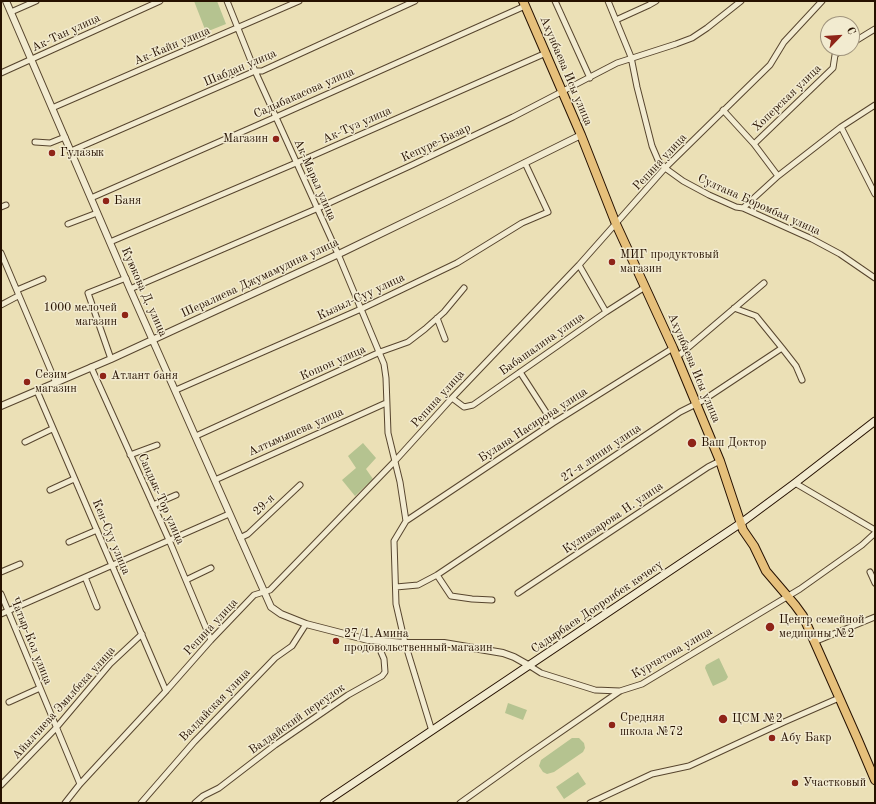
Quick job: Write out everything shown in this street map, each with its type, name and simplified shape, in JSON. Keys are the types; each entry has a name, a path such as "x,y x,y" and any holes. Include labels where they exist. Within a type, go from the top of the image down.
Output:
{"main road":[{"name":"Ахунбаева Исы улица","path":"524,3 563,92 616,224 677,357 720,461 743,530 754,546 766,571 803,616 875,780"},
{"name":"Садырбаев Дооронбек көчөсү","path":"324,803 741,523 875,421"}],"street":[{"name":"Куюкова Д. улица","path":"6,1 90,198 264,592"},
{"path":"11,12 36,1"},
{"name":"Ак-Тан улица","path":"1,73 160,1"},
{"name":"Ак-Марал улица","path":"226,1 255,72 316,209 338,254 380,352 386,378 388,433 394,462"},
{"name":"Ак-Кайн улица","path":"52,108 300,1"},
{"name":"Шабдан улица","path":"71,152 255,72 262,71 415,1"},
{"path":"555,1 590,78"},
{"name":"Султана Боромбая улица","path":"608,1 632,57 637,87 652,146 658,160 665,168 683,181 709,195 736,207 743,208 819,243 840,254 875,278"},
{"path":"616,20 656,1"},
{"name":"Кепуре-Базар","path":"130,289 316,209 513,118 616,63 692,38 741,1"},
{"name":"Репина улица","path":"65,803 80,784 211,640 254,595 270,590 394,462 452,398 579,265 665,168 770,65 784,42 822,1"},
{"name":"Садыбакасова улица","path":"90,198 276,117 524,3"},
{"path":"860,38 875,29"},
{"name":"Ак-Туз улица","path":"110,242 296,163 546,53"},
{"name":"Хоперская улица","path":"754,144 833,68 835,56"},
{"path":"743,208 778,176 841,126 875,105"},
{"name":"Хоперская улица","path":"724,110 754,144 778,176"},
{"path":"841,126 872,183 875,194"},
{"name":"Шералиева Джумамудина улица","path":"1,406 37,392 111,359 338,254 581,136"},
{"path":"35,142 50,143 65,137"},
{"name":"Кызыл-Суу улица","path":"176,390 361,309 457,263 522,223 548,212 525,163"},
{"path":"68,224 97,213"},
{"path":"1,253 56,383"},
{"path":"579,265 606,312"},
{"path":"111,359 88,293 126,278"},
{"path":"17,290 43,279"},
{"path":"677,357 764,283"},
{"name":"Кошон улица","path":"196,436 380,352 408,342 425,330 444,312 464,288"},
{"name":"Бабашалина улица","path":"452,398 464,407 473,405 606,312 645,288"},
{"path":"1,305 18,296"},
{"path":"734,308 756,316 796,366 802,380"},
{"path":"437,318 445,339"},
{"name":"Булана Насирова улица","path":"406,521 553,423 673,348"},
{"name":"27-я линия улица","path":"396,587 418,585 437,574 680,412 702,401 782,348"},
{"name":"Сандык-Тор улица","path":"91,367 169,540 211,640"},
{"path":"520,372 553,423"},
{"name":"Кен-Суу улица","path":"37,392 166,691"},
{"name":"Алтымышева улица","path":"215,480 386,403"},
{"path":"25,442 52,429"},
{"path":"130,455 157,445"},
{"name":"Кулназарова Н. улица","path":"518,593 708,467 720,461"},
{"path":"394,462 400,482 406,521 394,541 396,604 432,731"},
{"path":"50,490 74,479"},
{"path":"795,483 875,532"},
{"name":"29-я","path":"240,538 248,534 300,485"},
{"path":"153,505 176,495"},
{"path":"1,614 229,514"},
{"path":"69,542 97,530"},
{"name":"Курчатова улица","path":"460,803 620,691 642,684 800,589 862,545 875,532"},
{"path":"1,572 20,564"},
{"path":"186,580 211,568"},
{"path":"870,572 875,583"},
{"path":"437,574 451,596 472,600 492,600"},
{"path":"85,578 97,607"},
{"path":"264,592 269,604 274,610 306,624 368,640 406,643 444,643 503,653 514,657 540,673 595,690 620,691"},
{"name":"Чатыр-Кол улица","path":"1,594 80,784"},
{"path":"814,642 875,616"},
{"name":"Валдайская улица","path":"141,803 194,742 275,658 292,646 306,624"},
{"name":"Айылчиева Эмилбека улица","path":"1,785 56,728 110,664 142,634"},
{"name":"Валдайский переулок","path":"195,803 219,788 275,745 348,695 382,676 385,672 384,658 381,652 384,642"},
{"path":"9,702 40,688"},
{"path":"590,803 652,774 689,766 840,698"}],"green space":[{"path":"194,1 217,1 226,24 206,32"},
{"path":"363,443 376,458 366,469 373,479 355,496 342,480 356,468 348,456"},
{"path":"719,658 728,677 726,680 713,686 705,668 706,665"},
{"path":"508,703 527,710 523,720 505,713"},
{"path":"572,738 579,738 584,743 585,748 583,752 554,772 547,774 543,772 539,766 541,760"},
{"path":"578,772 586,784 564,799 556,787"}],"place":[{"name":"Магазин","path":"276,139"},
{"name":"Гулазык","path":"52,153"},
{"name":"Баня","path":"106,201"},
{"name":"МИГ продуктовый магазин","path":"612,262"},
{"name":"1000 мелочей магазин","path":"125,315"},
{"name":"Атлант баня","path":"103,376"},
{"name":"Сезим магазин","path":"27,382"},
{"name":"Ваш Доктор","path":"692,443"},
{"name":"Центр семейной медицины №2","path":"770,627"},
{"name":"27/1 Амина продовольственный магазин","path":"336,641"},
{"name":"ЦСМ №2","path":"723,719"},
{"name":"Средняя школа №72","path":"612,725"},
{"name":"Абу Бакр","path":"772,738"},
{"name":"Участковый","path":"795,783"}]}
